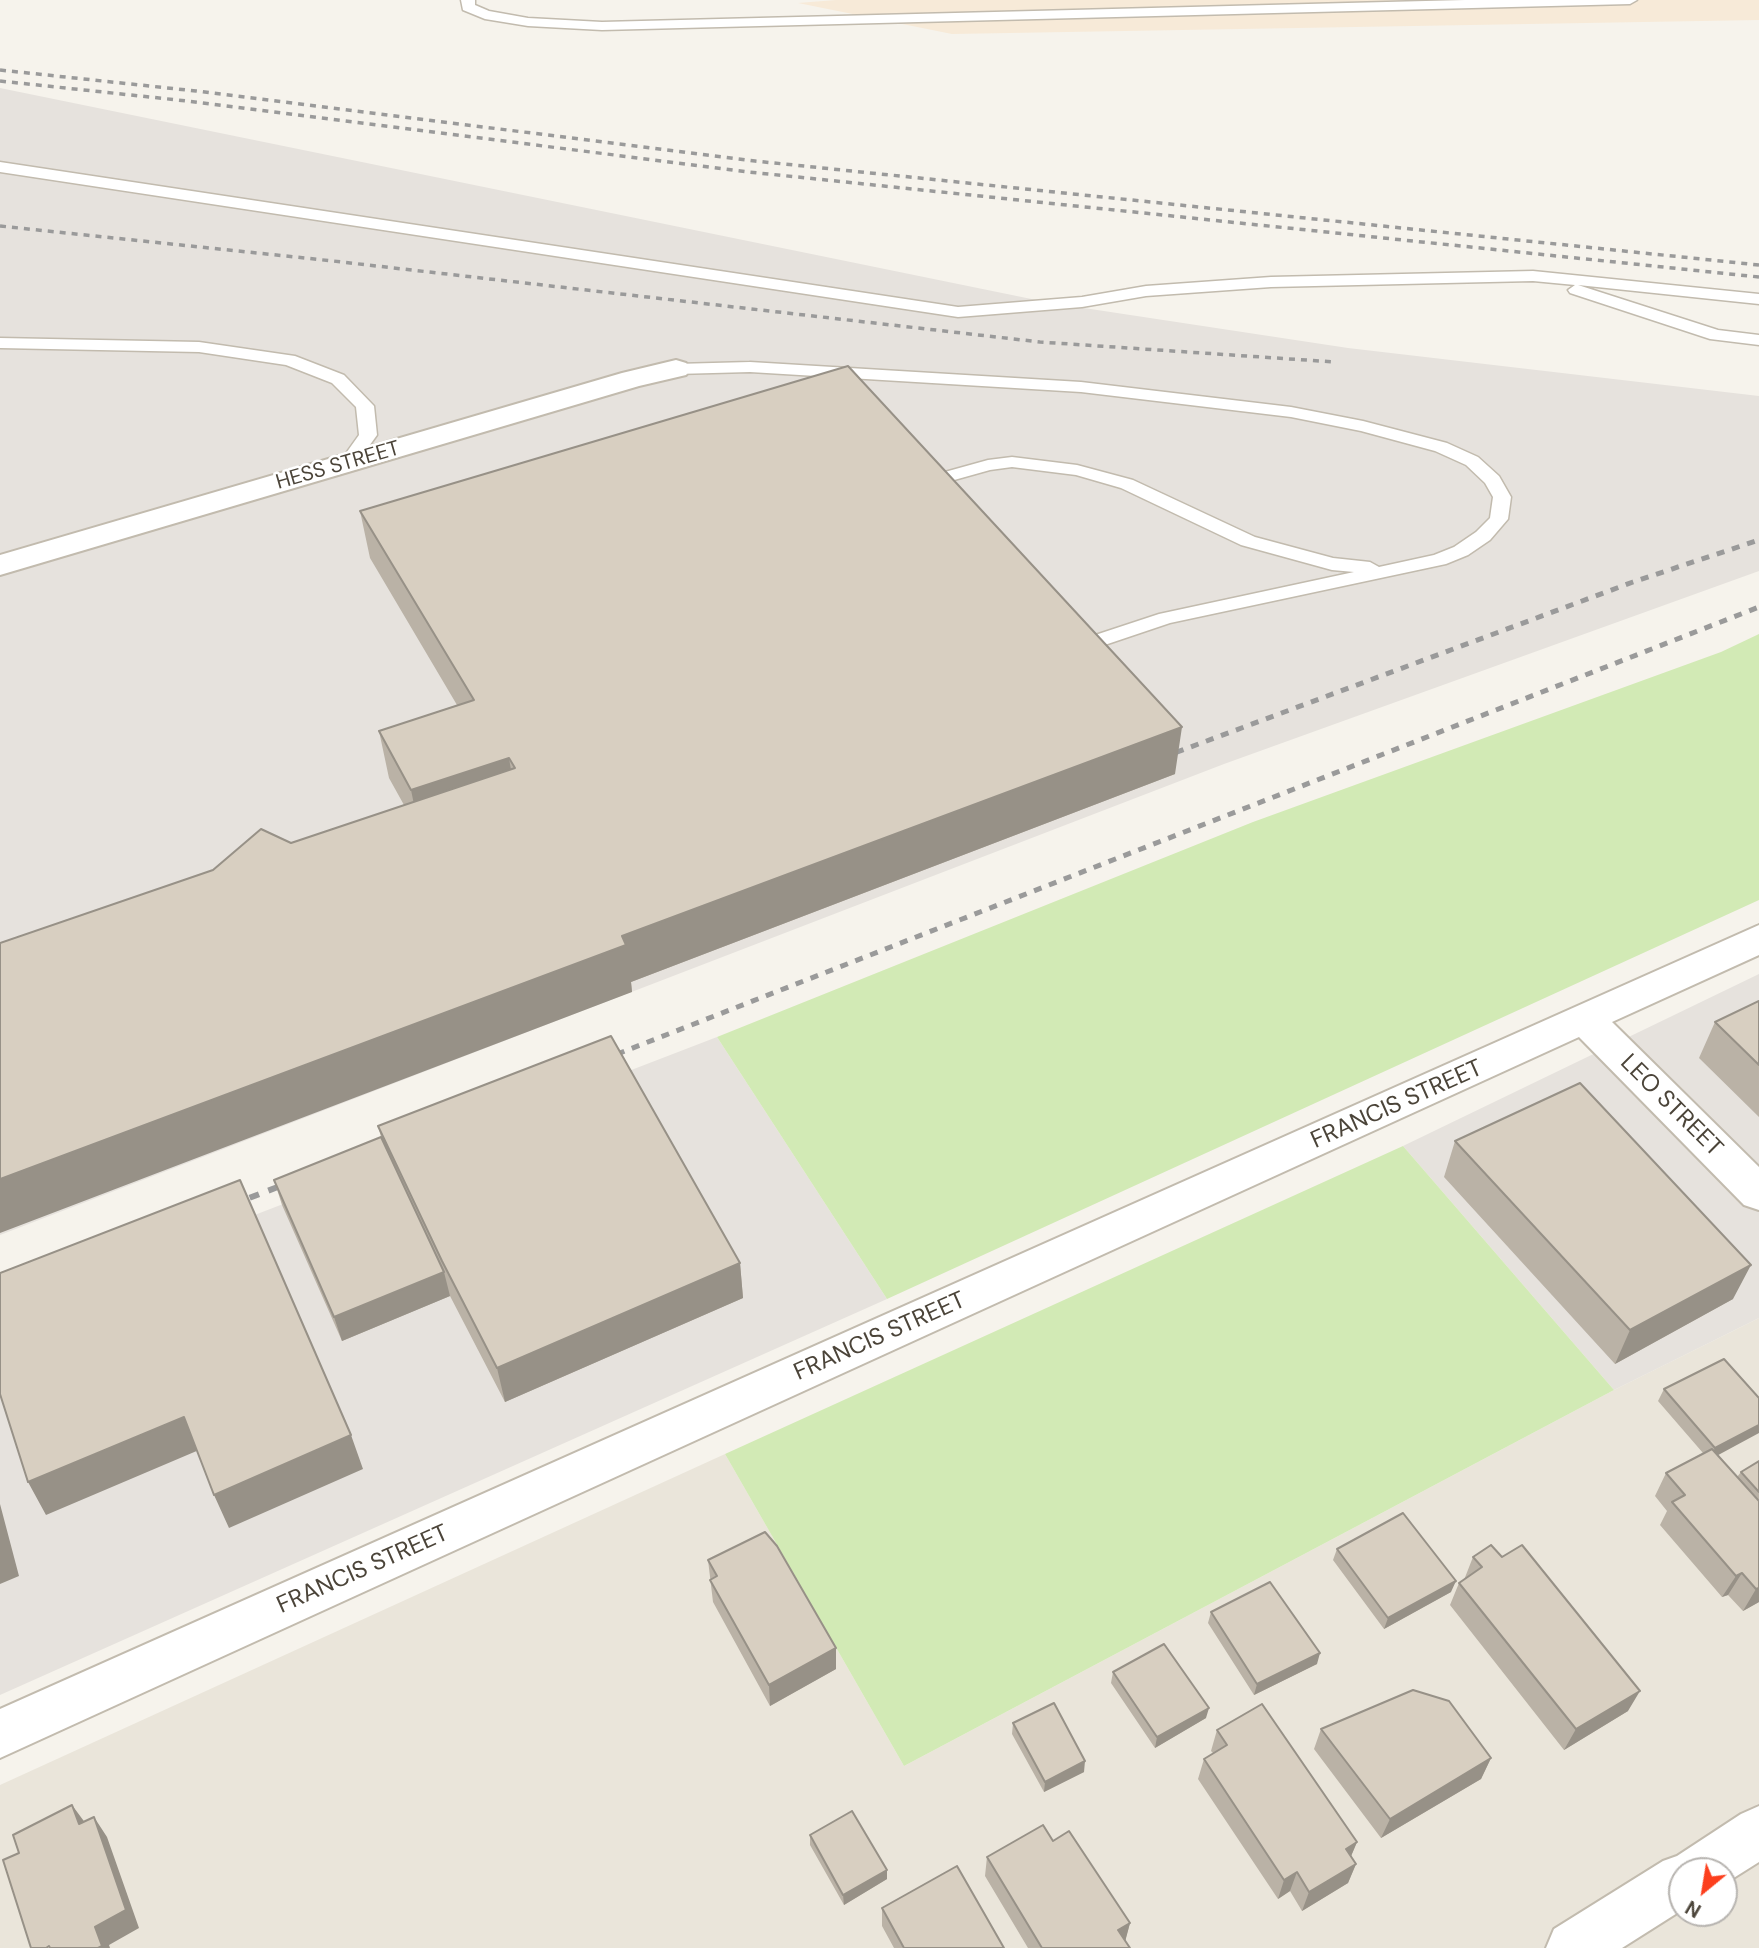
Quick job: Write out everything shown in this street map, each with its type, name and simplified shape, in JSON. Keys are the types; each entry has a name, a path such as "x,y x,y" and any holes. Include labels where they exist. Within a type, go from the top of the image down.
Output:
{"street":[{"name":"HESS STREET","path":"0,565 632,379 676,369"},
{"name":"FRANCIS STREET","path":"0,1734 1759,939"},
{"name":"LEO STREET","path":"1585,1018 1759,1193"},
{"path":"1719,1857 1759,1832"},
{"path":"1573,1948 1668,1889"}],"lane":[{"path":"468,0 468,7 485,15 528,22 602,26 1630,0"},
{"path":"0,167 958,312 1082,302 1146,291 1271,282 1533,276 1759,299"},
{"path":"1533,276 1716,335 1759,340"},
{"path":"0,343 199,347 289,360 338,379 365,406 368,435 348,463"},
{"path":"676,369 750,367 1082,387 1291,412 1363,426 1441,447 1472,461 1493,480 1502,497 1499,519 1483,536 1461,551 1439,560 1166,618 1064,653"},
{"path":"916,486 988,465 1012,462 1045,464 1127,484 1248,541 1289,554 1332,564 1391,570"}],"shaded area":[{"path":"836,0 1759,0 1759,20 952,34 798,3"},
{"path":"0,88 1051,303 1348,348 1759,396 1759,571 1224,764 0,1235"},
{"path":"1759,974 1759,1318 1614,1390 1403,1146"},
{"path":"717,1037 887,1299 0,1695 0,1313"},
{"path":"1759,1318 1759,1948 0,1948 0,1785 725,1454 904,1766 1614,1390"}],"green space":[{"path":"1759,634 1759,900 887,1299 717,1037 1253,822 1721,652"},
{"path":"1403,1146 1614,1390 904,1766 725,1454"}],"building":[{"path":"848,366 1182,727 622,936 626,945 0,1179 0,943 213,870 261,829 291,843 515,768 509,758 411,790 379,731 474,700 360,511"},
{"path":"1759,1001 1759,1065 1715,1022"},
{"path":"611,1036 740,1263 497,1368 442,1261 378,1126"},
{"path":"1580,1083 1751,1265 1630,1330 1455,1141"},
{"path":"381,1137 444,1272 334,1317 274,1180"},
{"path":"240,1180 351,1435 214,1495 184,1417 28,1482 0,1394 0,1273"},
{"path":"1724,1359 1759,1398 1759,1425 1715,1448 1664,1389"},
{"path":"1712,1449 1759,1501 1759,1588 1756,1589 1742,1573 1736,1576 1672,1502 1685,1495 1666,1473"},
{"path":"1759,1461 1759,1492 1741,1472"},
{"path":"1403,1513 1456,1581 1388,1618 1337,1549"},
{"path":"765,1532 777,1546 836,1648 769,1685 710,1580 717,1576 708,1560"},
{"path":"1491,1545 1502,1557 1522,1545 1640,1691 1576,1729 1459,1583 1482,1567 1473,1557"},
{"path":"1270,1582 1320,1653 1257,1684 1211,1612"},
{"path":"1164,1644 1209,1708 1157,1737 1113,1672"},
{"path":"1413,1690 1449,1701 1491,1758 1390,1819 1321,1729"},
{"path":"1054,1703 1085,1761 1045,1782 1013,1723"},
{"path":"1262,1704 1357,1842 1346,1849 1356,1864 1309,1892 1297,1872 1284,1880 1204,1759 1227,1745 1217,1730"},
{"path":"72,1805 79,1824 94,1817 126,1910 95,1927 102,1946 98,1948 31,1948 3,1860 19,1853 13,1835"},
{"path":"852,1811 887,1870 843,1895 810,1835"},
{"path":"1043,1825 1053,1841 1069,1831 1130,1923 1118,1930 1130,1948 1042,1948 987,1857"},
{"path":"957,1866 1004,1948 904,1948 882,1908"}],"railway":[{"path":"0,70 196,91 755,161 1759,265"},
{"path":"0,81 187,101 749,172 1759,277"},
{"path":"0,226 333,261 1040,342 1335,362"},
{"path":"1161,758 1633,582 1759,540"},
{"path":"602,1060 1759,607"},
{"path":"231,1205 296,1180"}]}
